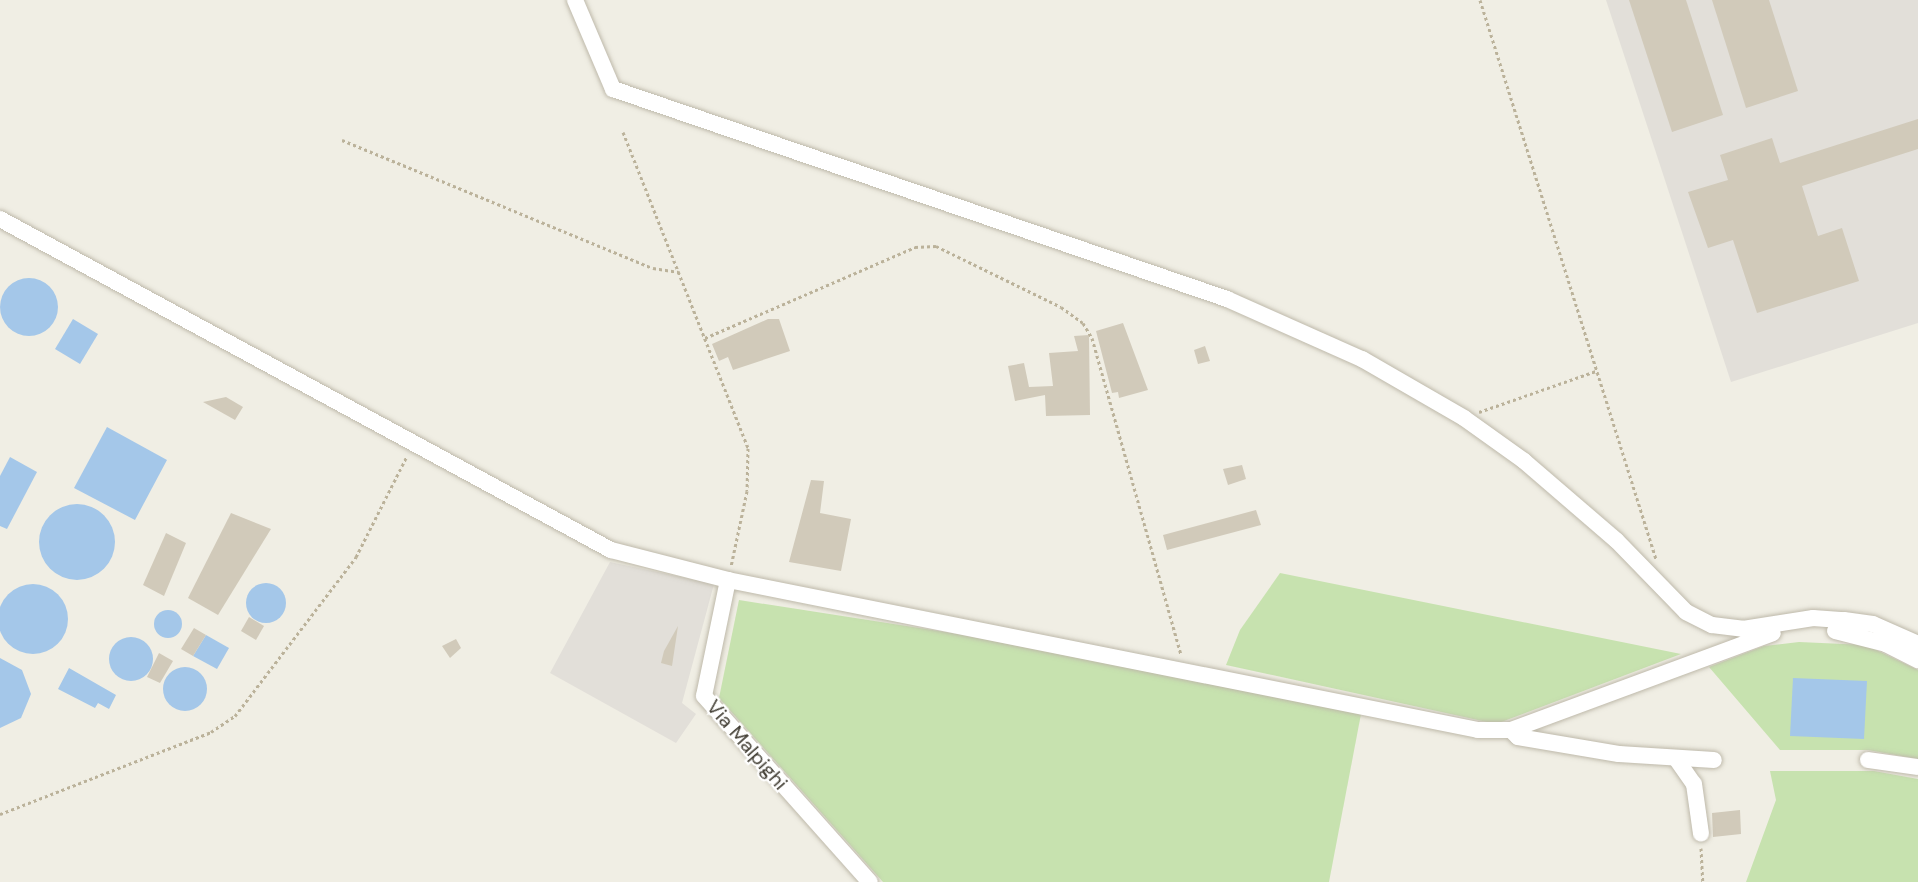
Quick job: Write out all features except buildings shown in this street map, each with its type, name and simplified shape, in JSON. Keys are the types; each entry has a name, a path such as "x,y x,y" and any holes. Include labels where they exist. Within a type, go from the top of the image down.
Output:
{"street":[{"path":"575,0 613,88 1227,299 1362,358 1473,424 1570,499 1686,612 1712,625 1743,628 1813,618 1844,620 1873,624 1918,644"},
{"path":"0,219 611,550 728,580 1184,669 1478,730 1511,730 1681,664 1775,632 1825,629 1876,640 1918,660"},
{"name":"Via Malpighi","path":"728,580 704,696 870,882"},
{"path":"1511,730 1518,737 1677,760 1714,760"},
{"path":"1677,760 1694,784 1701,834"},
{"path":"1868,760 1918,767"}],"path":[{"path":"1480,0 1653,549 1664,566"},
{"path":"623,132 748,448 747,491 728,580"},
{"path":"342,140 653,268 679,272"},
{"path":"705,338 915,247 936,246 1083,323 1092,338 1184,669"},
{"path":"1473,424 1479,412 1596,371"},
{"path":"0,814 211,732 235,716 356,557 411,443"},
{"path":"1701,834 1703,882"}],"shaded area":[{"path":"1606,0 1918,0 1918,323 1731,382"},
{"path":"610,562 714,584 682,703 696,714 676,743 550,673"}],"green space":[{"path":"1280,573 1681,654 1496,724 1226,665 1240,630"},
{"path":"739,600 958,634 1361,714 1329,882 883,882 719,698"},
{"path":"1799,642 1866,645 1918,670 1918,759 1868,750 1780,750 1709,667 1764,646"},
{"path":"1770,771 1874,771 1918,779 1918,882 1746,882 1776,800"}],"water":[{"path":"29,278 45,283 53,291 58,307 53,323 45,331 29,336 13,331 5,323 0,307 5,291 13,283"},
{"path":"73,319 98,334 80,364 55,349"},
{"path":"107,427 167,460 135,520 74,488"},
{"path":"10,457 37,472 7,529 0,526 0,476"},
{"path":"77,504 91,507 104,515 112,528 115,542 112,556 104,569 91,577 77,580 63,577 50,569 42,556 39,542 42,528 50,515 63,507"},
{"path":"266,583 274,584 280,589 285,595 285,611 280,617 274,622 266,623 258,622 252,617 247,611 246,603 247,595 252,589 258,584"},
{"path":"33,584 46,587 58,594 65,606 68,619 65,632 58,644 46,651 33,654 20,651 8,644 1,632 -2,619 1,606 8,594 20,587"},
{"path":"168,610 178,614 182,624 178,634 168,638 158,634 154,624 158,614"},
{"path":"206,635 229,648 217,669 193,656"},
{"path":"131,637 140,638 147,643 152,650 152,668 147,675 140,680 131,681 122,680 115,675 110,668 109,659 110,650 115,643 122,638"},
{"path":"0,658 22,670 31,694 21,718 0,728"},
{"path":"185,667 194,668 201,673 206,680 206,698 201,705 194,710 185,711 176,710 169,705 164,698 163,689 164,680 169,673 176,668"},
{"path":"69,668 116,695 109,709 98,703 95,708 58,689"},
{"path":"1793,678 1867,681 1864,739 1790,736"}]}
